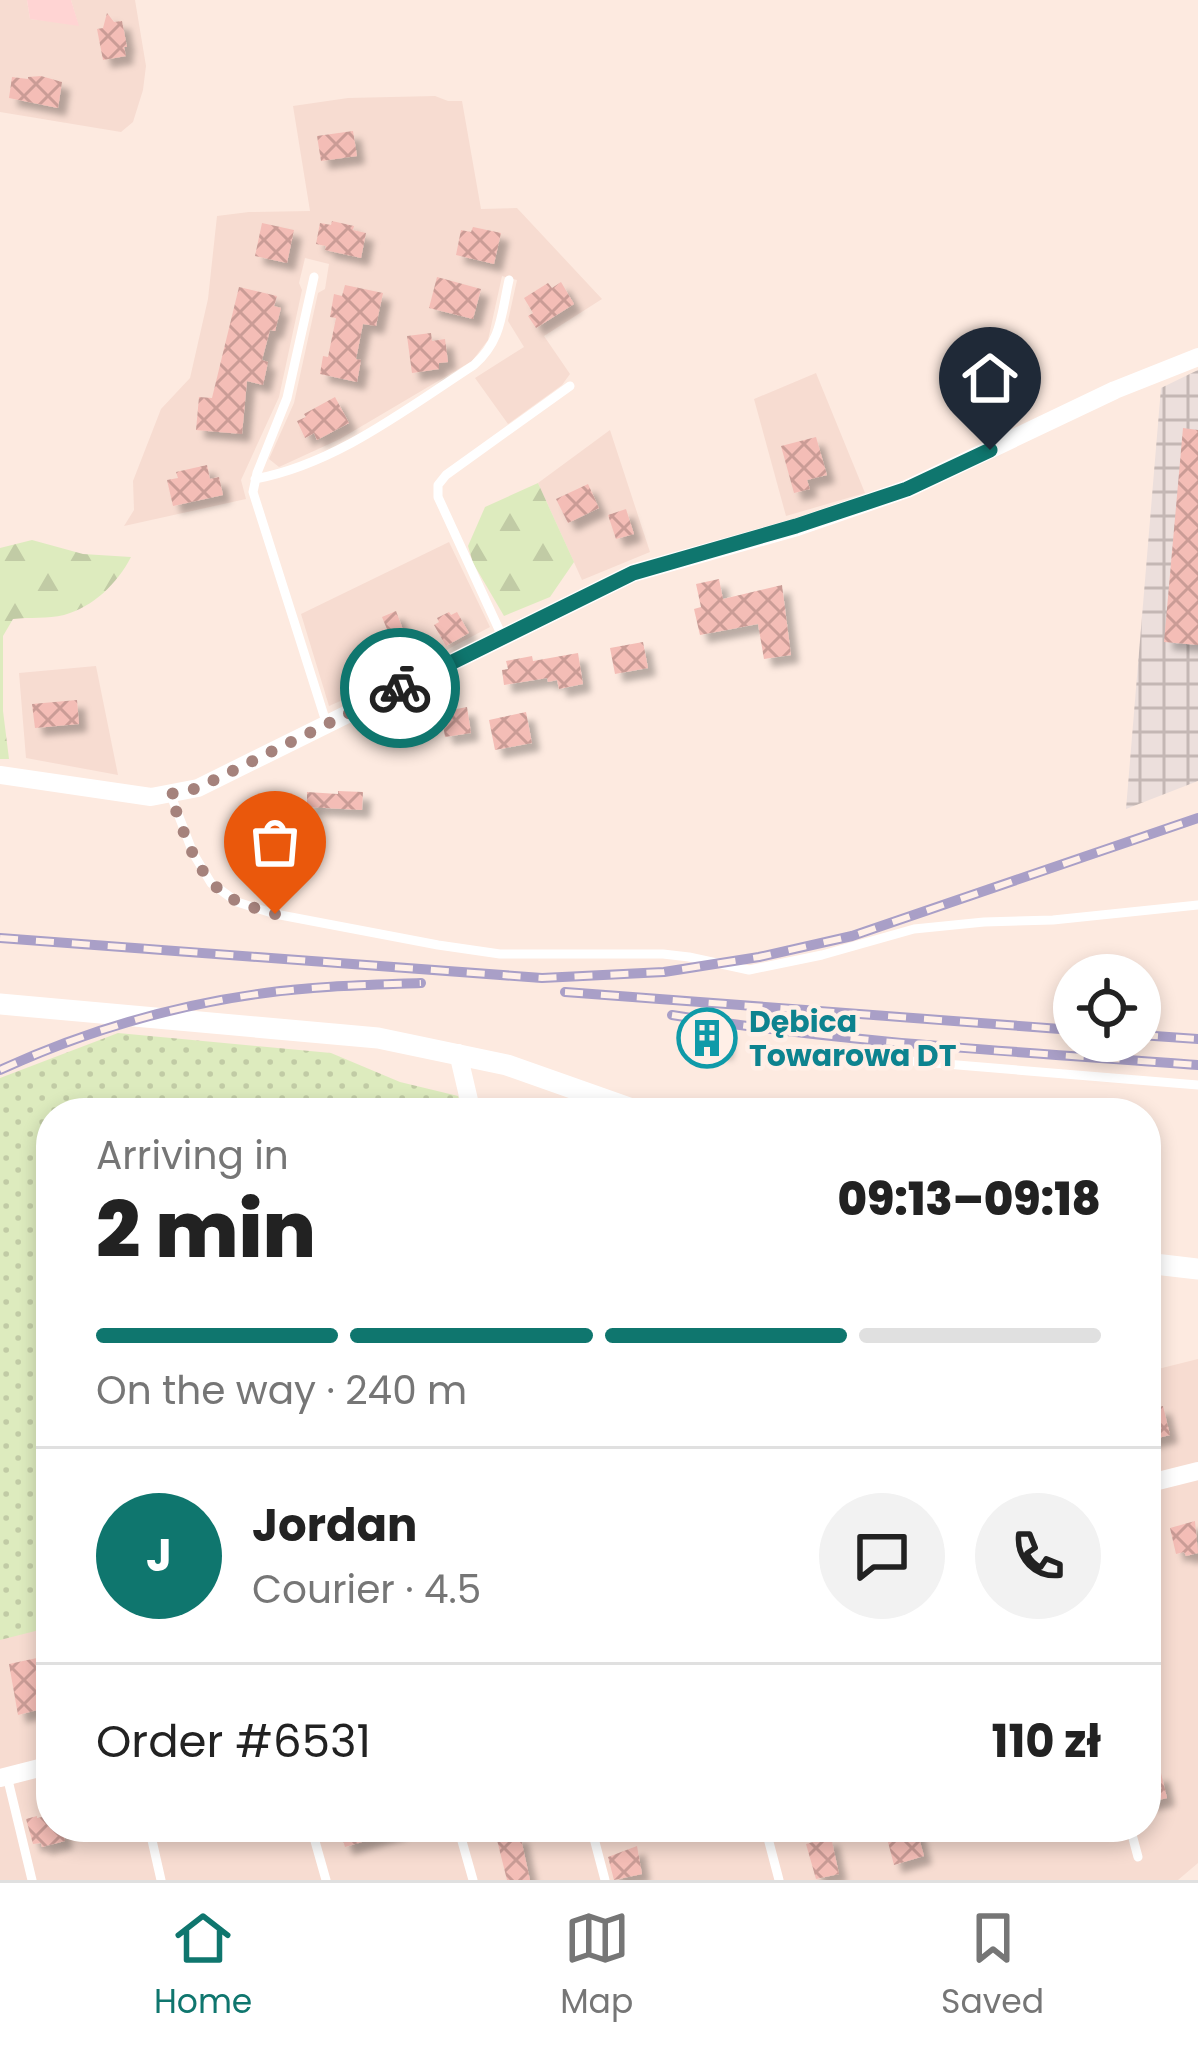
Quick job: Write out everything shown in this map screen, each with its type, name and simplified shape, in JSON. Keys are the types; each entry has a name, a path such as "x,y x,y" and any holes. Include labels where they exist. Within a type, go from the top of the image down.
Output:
{"street":[{"path":"0,775 151,797 198,788 633,573 907,489 1115,390 1198,357"},
{"path":"0,1004 378,1038 507,1066 600,1098"},
{"path":"458,1053 468,1098"},
{"path":"1161,1265 1198,1269"},
{"path":"1161,1480 1198,1471"},
{"path":"4,1777 36,1769"}],"lane":[{"path":"314,277 286,398 253,492 327,724"},
{"path":"255,479 341,448 474,365 496,338 509,280"},
{"path":"503,638 438,496 438,485 570,386"},
{"path":"170,794 193,854 211,883 237,902 275,914 500,954 663,954 749,970 914,929 1198,905"},
{"path":"752,1048 1198,1084"},
{"path":"4,1777 32,1880"},
{"path":"152,1842 160,1880"},
{"path":"315,1842 326,1880"},
{"path":"462,1842 473,1880"},
{"path":"595,1842 605,1880"},
{"path":"769,1842 779,1880"},
{"path":"1134,1842 1138,1857"}],"shaded area":[{"path":"0,0 27,0 30,19 78,24 71,0 135,0 146,66 133,122 121,132 0,112"},
{"path":"27,0 71,0 79,26 30,19"},
{"path":"435,96 462,101 481,209 517,208 602,299 544,336 570,374 508,424 475,378 524,347 508,321 517,280 502,276 488,340 472,361 340,439 279,467 269,459 294,403 329,264 305,258 279,397 241,480 246,499 124,526 134,510 133,481 161,409 190,378 208,299 217,216 310,211 293,106 348,98"},
{"path":"1198,370 1198,781 1126,809 1161,388"},
{"path":"816,373 865,493 786,516 754,399"},
{"path":"610,430 650,552 582,580 538,483"},
{"path":"449,542 490,627 329,706 301,614"},
{"path":"96,666 118,775 26,758 19,673"},
{"path":"1198,1359 1198,1863 1178,1880 0,1880 0,1606 36,1598 36,1842 1161,1842 1161,1368"}],"green space":[{"path":"538,483 574,562 550,597 504,616 468,546 485,507"},
{"path":"32,540 83,554 131,557 111,585 85,606 58,616 13,619 3,636 3,711 9,759 0,759 0,548"},
{"path":"118,1033 331,1053 400,1082 458,1098 36,1098 36,1631 0,1640 0,1078"}],"building":[{"path":"107,13 114,22 122,21 127,47 126,56 103,60 97,29 103,28"},
{"path":"41,76 62,82 58,108 9,98 12,77"},
{"path":"353,131 357,156 321,161 317,136"},
{"path":"332,221 366,233 361,258 316,244 320,223 331,225"},
{"path":"262,223 294,230 287,263 255,256"},
{"path":"473,227 501,233 494,264 456,255 461,230 471,232"},
{"path":"437,277 481,289 473,319 429,308"},
{"path":"561,282 574,304 536,328 524,298 548,283 552,288"},
{"path":"345,285 383,293 376,326 363,324 357,382 320,374 336,318 330,317 334,294 342,296"},
{"path":"239,287 277,296 274,306 281,308 262,360 268,362 263,385 247,381 242,434 196,430 199,397 212,398"},
{"path":"431,333 432,341 445,339 448,362 439,363 439,369 412,373 407,336"},
{"path":"335,397 349,423 317,440 314,433 305,438 297,421"},
{"path":"1183,428 1198,430 1198,645 1164,642"},
{"path":"816,437 827,475 807,480 810,489 794,493 781,446"},
{"path":"207,465 210,479 219,477 223,495 173,506 167,480 178,478 176,472"},
{"path":"588,484 599,508 568,523 556,499"},
{"path":"626,509 634,534 616,539 608,515"},
{"path":"719,579 723,599 782,585 791,655 764,659 758,624 700,635 694,609 701,607 696,584"},
{"path":"396,611 411,651 398,656 382,617"},
{"path":"449,612 457,612 469,633 446,646 434,625"},
{"path":"643,642 648,668 615,674 610,648"},
{"path":"578,653 583,684 559,689 557,680 548,682 547,678 504,685 506,661"},
{"path":"77,700 79,724 35,728 32,704"},
{"path":"467,707 471,733 445,737 441,712"},
{"path":"526,712 532,743 495,750 489,720"},
{"path":"307,792 363,792 362,810 307,807"},
{"name":"Dębica Towarowa DT","path":"689,1026 727,1031 725,1052 686,1047"},
{"path":"1161,1406 1170,1435 1161,1437"},
{"path":"1195,1521 1198,1553 1176,1554 1170,1528"},
{"path":"36,1658 36,1710 18,1715 9,1664"},
{"path":"36,1816 36,1842 61,1842 42,1847 33,1844 26,1819"},
{"path":"498,1842 522,1842 530,1880 507,1880"},
{"path":"832,1842 839,1874 816,1879 806,1844"},
{"path":"888,1842 920,1842 924,1856 894,1865"},
{"path":"637,1846 642,1874 614,1880 608,1857"}],"railway":[{"path":"0,938 542,978 664,972 852,936 1198,818"},
{"path":"0,1070 96,1032 197,1005 284,991 421,983"},
{"path":"565,992 1053,1028"},
{"path":"672,1015 868,1040 1198,1065"},
{"path":"1161,1036 1198,1039"}],"way so far":[{"path":"275,914 237,902 211,883 193,854 170,794 198,788 400,688"}],"place":[{"name":"Dębica Towarowa DT","path":"707,1038"}],"route":[{"path":"400,688 633,573 907,489 990,450"}]}
